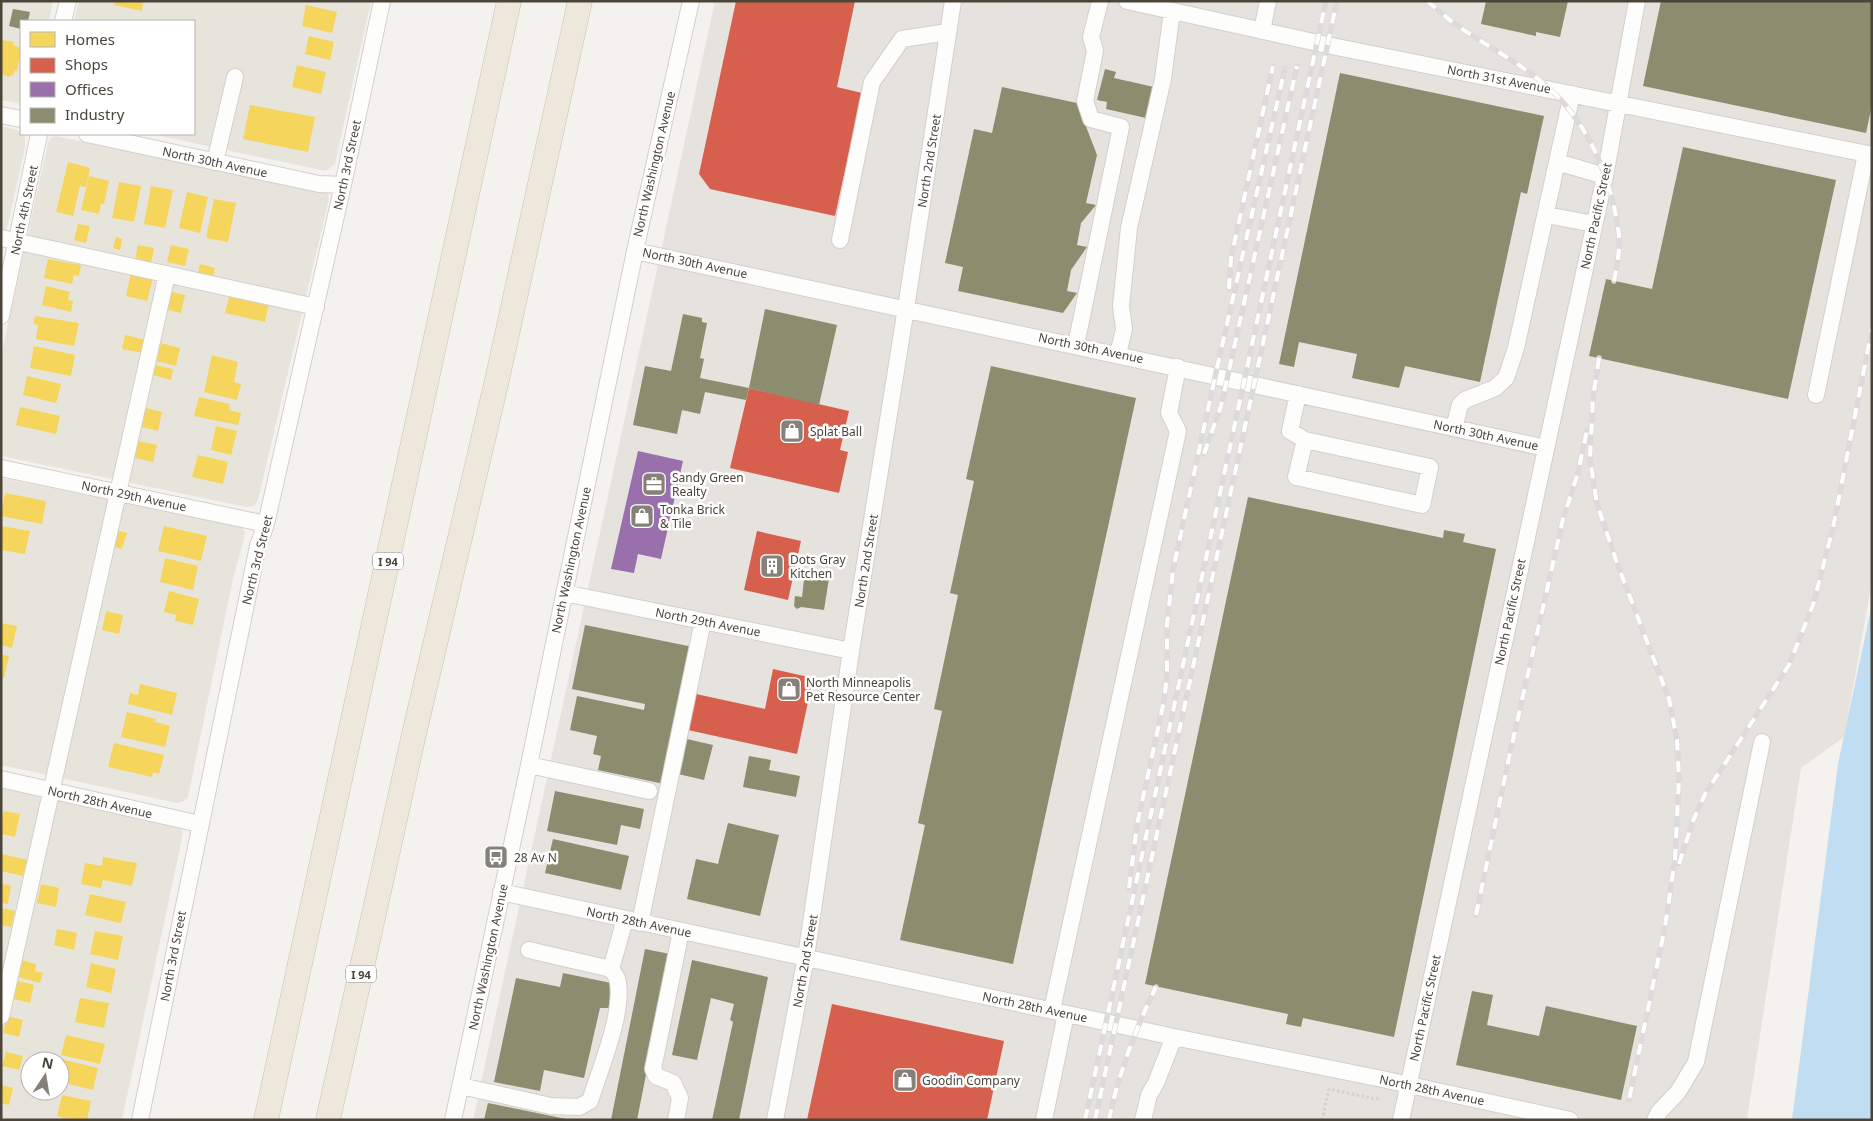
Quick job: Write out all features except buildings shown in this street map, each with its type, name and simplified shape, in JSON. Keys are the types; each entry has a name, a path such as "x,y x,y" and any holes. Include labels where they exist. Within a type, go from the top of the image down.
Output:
{"highway":[{"name":"I 94","path":"266,1120 509,1"},
{"name":"I 94","path":"328,1120 580,1"},
{"path":"344,1120 393,828"}],"street":[{"path":"63,20 68,1"},
{"name":"North 3rd Street","path":"140,1120 256,556 266,524 316,306 382,1"},
{"name":"North Washington Avenue","path":"453,1120 529,765 635,251 691,1"},
{"name":"North 2nd Street","path":"775,1120 806,957 851,651 953,1"},
{"path":"1076,345 1121,127 1091,119 1085,101 1095,51 1091,37 1100,1"},
{"name":"North 31st Avenue","path":"1126,1 1262,31 1869,154"},
{"path":"1262,31 1268,1"},
{"name":"North Pacific Street","path":"1400,1120 1605,176 1637,1"},
{"path":"1118,354 1124,329 1121,306 1129,228 1163,79 1172,11"},
{"path":"840,240 872,82 902,39 948,32"},
{"path":"215,162 235,77"},
{"path":"1454,428 1460,405 1465,400 1494,388 1506,378 1516,348 1572,94"},
{"path":"1,115 20,119"},
{"name":"North 4th Street","path":"1,316 9,240 39,135"},
{"name":"North 30th Avenue","path":"92,135 319,184 343,185"},
{"path":"1816,395 1869,154"},
{"path":"1558,162 1605,176"},
{"path":"1546,215 1594,224"},
{"path":"9,240 316,306"},
{"name":"North 30th Avenue","path":"635,251 906,308 1546,448"},
{"path":"1,1016 167,274"},
{"path":"1044,1120 1059,1012 1178,431 1169,413 1178,367"},
{"path":"1298,394 1290,431 1305,440 1430,467 1422,505 1296,477 1305,440"},
{"name":"North 29th Avenue","path":"1,468 266,524"},
{"name":"North 29th Avenue","path":"564,593 851,651"},
{"path":"611,969 632,921 703,621"},
{"path":"1655,1120 1659,1112 1678,1092 1696,1062 1762,742"},
{"path":"529,765 649,791"},
{"name":"North 28th Avenue","path":"1,779 200,824"},
{"name":"North 28th Avenue","path":"501,892 1570,1120"},
{"path":"676,1120 680,1098 673,1083 656,1076 653,1069 681,931"},
{"path":"461,1086 551,1106 579,1107 590,1101 614,1025 618,999 618,981 611,969 529,950"},
{"path":"1144,1120 1149,1095 1156,1083 1174,1037"}],"path":[{"path":"1322,1120 1329,1089 1375,1099 1379,1098"}],"shaded area":[{"path":"1,1 53,1 49,20 20,20 20,104 1,100"},
{"path":"79,1 371,1 335,164 326,171 156,135 195,135 195,20 74,20"},
{"path":"715,1 1872,1 1872,582 1844,737 1801,768 1747,1120 473,1120"},
{"path":"990,1 1082,21 1067,98 974,77"},
{"path":"1570,1 1653,1 1637,83 1566,67 1571,50 1563,35"},
{"path":"1116,22 1165,33 1154,85 1116,77 1118,68 1106,66"},
{"path":"879,87 896,91 872,207 855,203"},
{"path":"1547,108 1564,112 1585,146 1579,171 1562,167 1554,206 1568,210 1526,414 1477,404 1522,193 1537,196 1542,175 1533,173"},
{"path":"1132,117 1147,121 1109,294 1095,291"},
{"path":"1,126 17,130 20,135 23,135 25,137 25,147 1,256"},
{"path":"55,136 326,190 328,193 329,199 258,500 254,506 246,507 1,456 1,356 48,143"},
{"path":"691,202 880,243 874,275 684,234"},
{"path":"835,340 867,347 858,391 825,384"},
{"path":"933,366 967,371 883,925 849,919"},
{"path":"1139,400 1196,413 1139,695 1151,698 1092,978 1047,968 1061,903 1049,900 1136,492 1120,488"},
{"path":"1315,422 1460,453 1442,534 1272,498 1279,469"},
{"path":"692,461 723,468 695,596 658,587 666,555 671,555"},
{"path":"1479,472 1511,478 1496,546 1465,540"},
{"path":"1,478 238,525 244,530 245,534 232,583 188,797 184,801 177,803 1,765"},
{"path":"1,788 179,824 183,834 122,1120 1,1120"},
{"path":"1160,989 1231,1004 1239,1019 1168,1003"},
{"path":"1181,1064 1324,1094 1319,1120 1135,1120 1144,1082 1179,1076"}],"water":[{"path":"1872,604 1872,1120 1792,1120 1838,764"}],"railway":[{"path":"1085,1120 1326,1"},
{"path":"1095,1120 1337,1"},
{"path":"1427,1 1447,18 1540,80 1565,104 1577,121 1588,138 1605,176 1616,216 1619,247 1614,281"},
{"path":"1229,289 1231,258 1273,66"},
{"path":"1204,454 1221,406 1297,66"},
{"path":"1129,888 1137,825 1164,701 1167,675 1167,624 1173,570 1285,68"},
{"path":"1679,864 1693,821 1705,794 1789,665 1813,605 1833,528 1872,328"},
{"path":"1599,358 1593,398 1590,459 1597,504 1617,563 1669,699 1677,740 1679,779 1675,859 1665,927 1629,1100"},
{"path":"1476,915 1510,753 1563,519 1578,473 1587,430"},
{"path":"1109,1120 1128,1052 1156,987"}],"place":[{"name":"Splat Ball","path":"792,431"},
{"name":"Sandy Green Realty","path":"654,484"},
{"name":"Tonka Brick & Tile","path":"642,516"},
{"name":"Dots Gray Kitchen","path":"772,566"},
{"name":"North Minneapolis Pet Resource Center","path":"789,689"},
{"name":"28 Av N","path":"496,857"},
{"name":"Goodin Company","path":"905,1080"}]}
